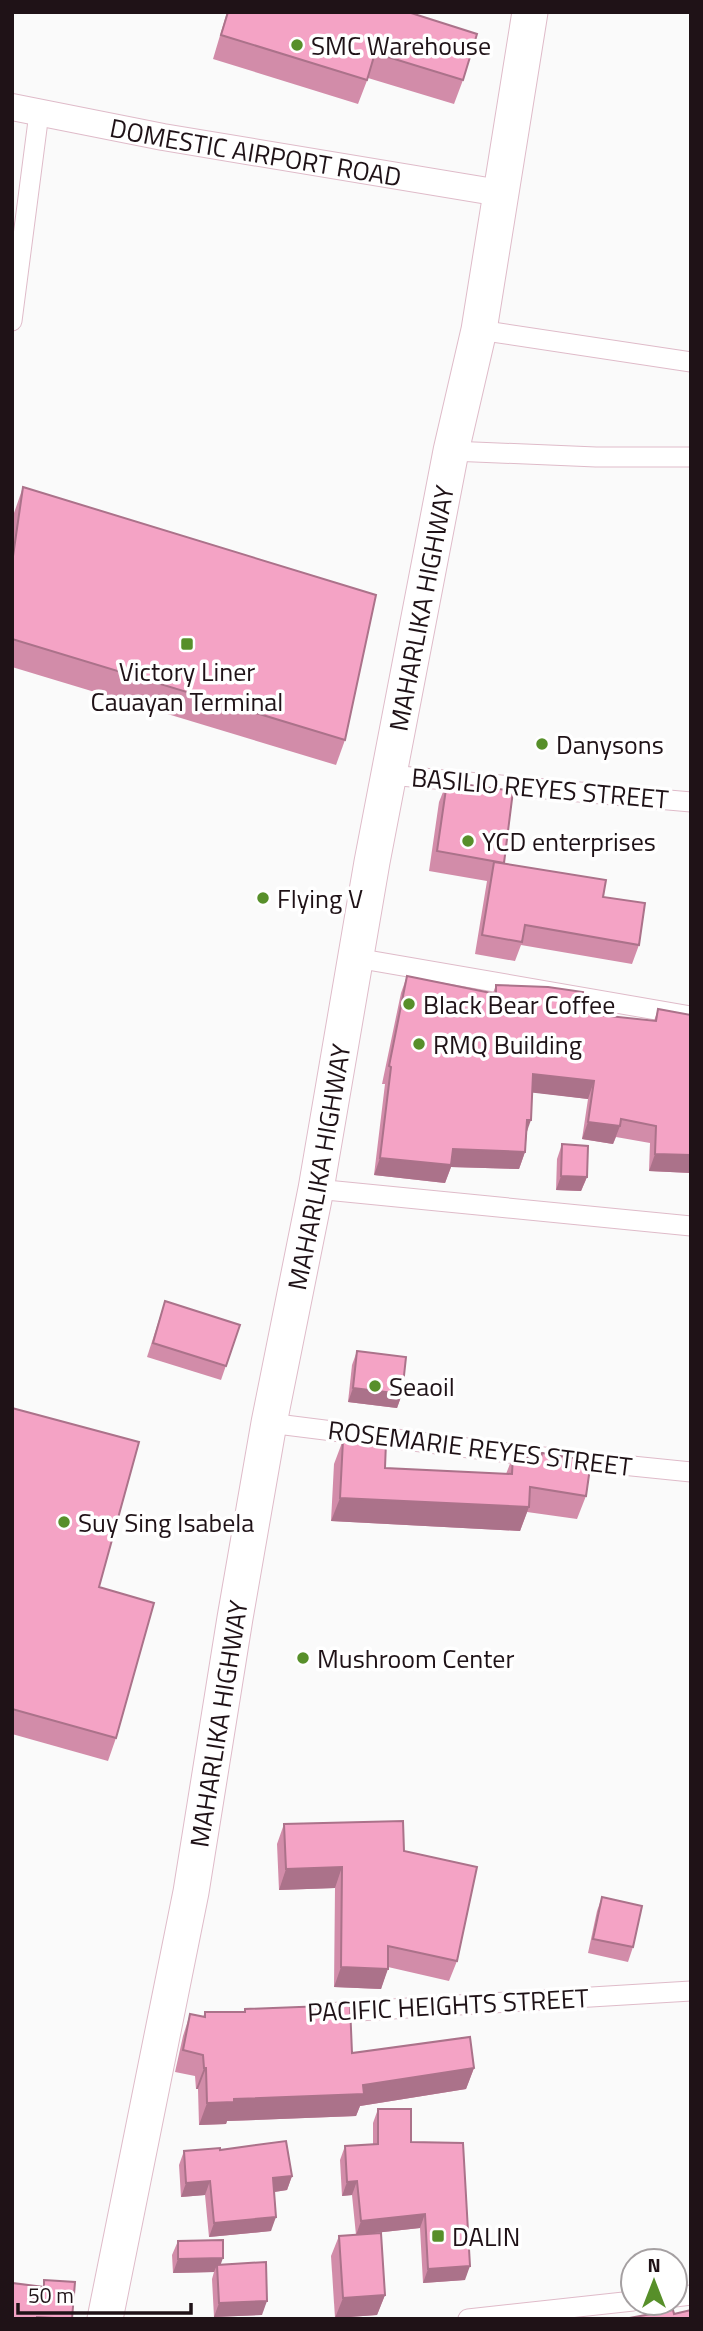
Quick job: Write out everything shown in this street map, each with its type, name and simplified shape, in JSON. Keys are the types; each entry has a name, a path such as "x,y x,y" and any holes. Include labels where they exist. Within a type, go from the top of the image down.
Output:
{"highway":[{"name":"MAHARLIKA HIGHWAY","path":"105,2319 171,2022 269,1423 316,1189 389,775 451,451 479,330 530,12"}],"street":[{"name":"DOMESTIC AIRPORT ROAD","path":"12,107 163,137 500,193"},
{"path":"12,321 39,113"},
{"path":"479,330 691,362"},
{"path":"451,451 596,457 691,457"},
{"name":"BASILIO REYES STREET","path":"389,775 691,802"},
{"path":"356,958 691,1016"},
{"path":"316,1189 691,1226"},
{"name":"ROSEMARIE REYES STREET","path":"269,1423 524,1455 691,1472"},
{"name":"PACIFIC HEIGHTS STREET","path":"302,2014 691,1991"},
{"path":"468,2319 619,2303"}],"building":[{"path":"228,12 408,12 477,34 463,80 375,53 367,80 221,35"},
{"name":"Victory Liner Cauayan Terminal","path":"23,487 376,595 345,740 12,639 12,563"},
{"name":"YCD enterprises","path":"447,782 513,791 504,863 437,851"},
{"path":"494,862 606,880 603,897 645,903 639,945 525,925 522,942 482,935"},
{"path":"407,976 496,994 496,985 548,987 583,992 580,1013 656,1021 658,1009 691,1015 691,1155 655,1154 656,1126 621,1119 620,1126 588,1122 594,1081 533,1074 531,1120 527,1120 525,1152 453,1149 451,1165 380,1158 389,1066"},
{"path":"562,1144 588,1146 587,1177 561,1176"},
{"path":"165,1301 240,1325 226,1366 153,1343"},
{"path":"357,1351 406,1357 402,1394 353,1388"},
{"path":"12,1408 139,1442 99,1587 154,1603 116,1738 12,1709"},
{"path":"343,1440 386,1442 385,1468 512,1474 513,1456 541,1458 542,1453 591,1461 586,1496 530,1487 529,1507 340,1498"},
{"path":"403,1821 404,1851 477,1867 457,1961 388,1946 388,1969 341,1967 342,1867 286,1869 284,1824"},
{"path":"602,1897 642,1906 633,1947 593,1939"},
{"path":"350,2005 352,2053 470,2037 474,2068 363,2085 364,2094 234,2099 234,2102 207,2103 203,2055 183,2050 190,2014 205,2017 205,2012"},
{"path":"378,2109 411,2109 411,2142 463,2143 470,2266 428,2269 425,2214 361,2221 357,2181 347,2182 345,2146 378,2144"},
{"path":"286,2141 292,2176 273,2178 276,2217 214,2223 210,2181 186,2183 184,2151 220,2150"},
{"path":"381,2233 385,2295 343,2298 339,2236"},
{"path":"223,2240 223,2258 178,2259 178,2241"},
{"path":"266,2262 267,2301 219,2303 217,2265"},
{"path":"44,2280 75,2282 72,2319 12,2319 12,2283 44,2287"},
{"path":"691,2310 691,2319 624,2319 689,2317"}],"place":[{"name":"SMC Warehouse","path":"297,45"},
{"name":"Victory Liner Cauayan Terminal","path":"187,644"},
{"name":"Danysons","path":"542,744"},
{"name":"YCD enterprises","path":"468,841"},
{"name":"Flying V","path":"263,898"},
{"name":"Black Bear Coffee","path":"409,1004"},
{"name":"RMQ Building","path":"419,1044"},
{"name":"Seaoil","path":"375,1386"},
{"name":"Suy Sing Isabela","path":"64,1522"},
{"name":"Mushroom Center","path":"303,1658"},
{"name":"DALIN","path":"438,2236"}]}
